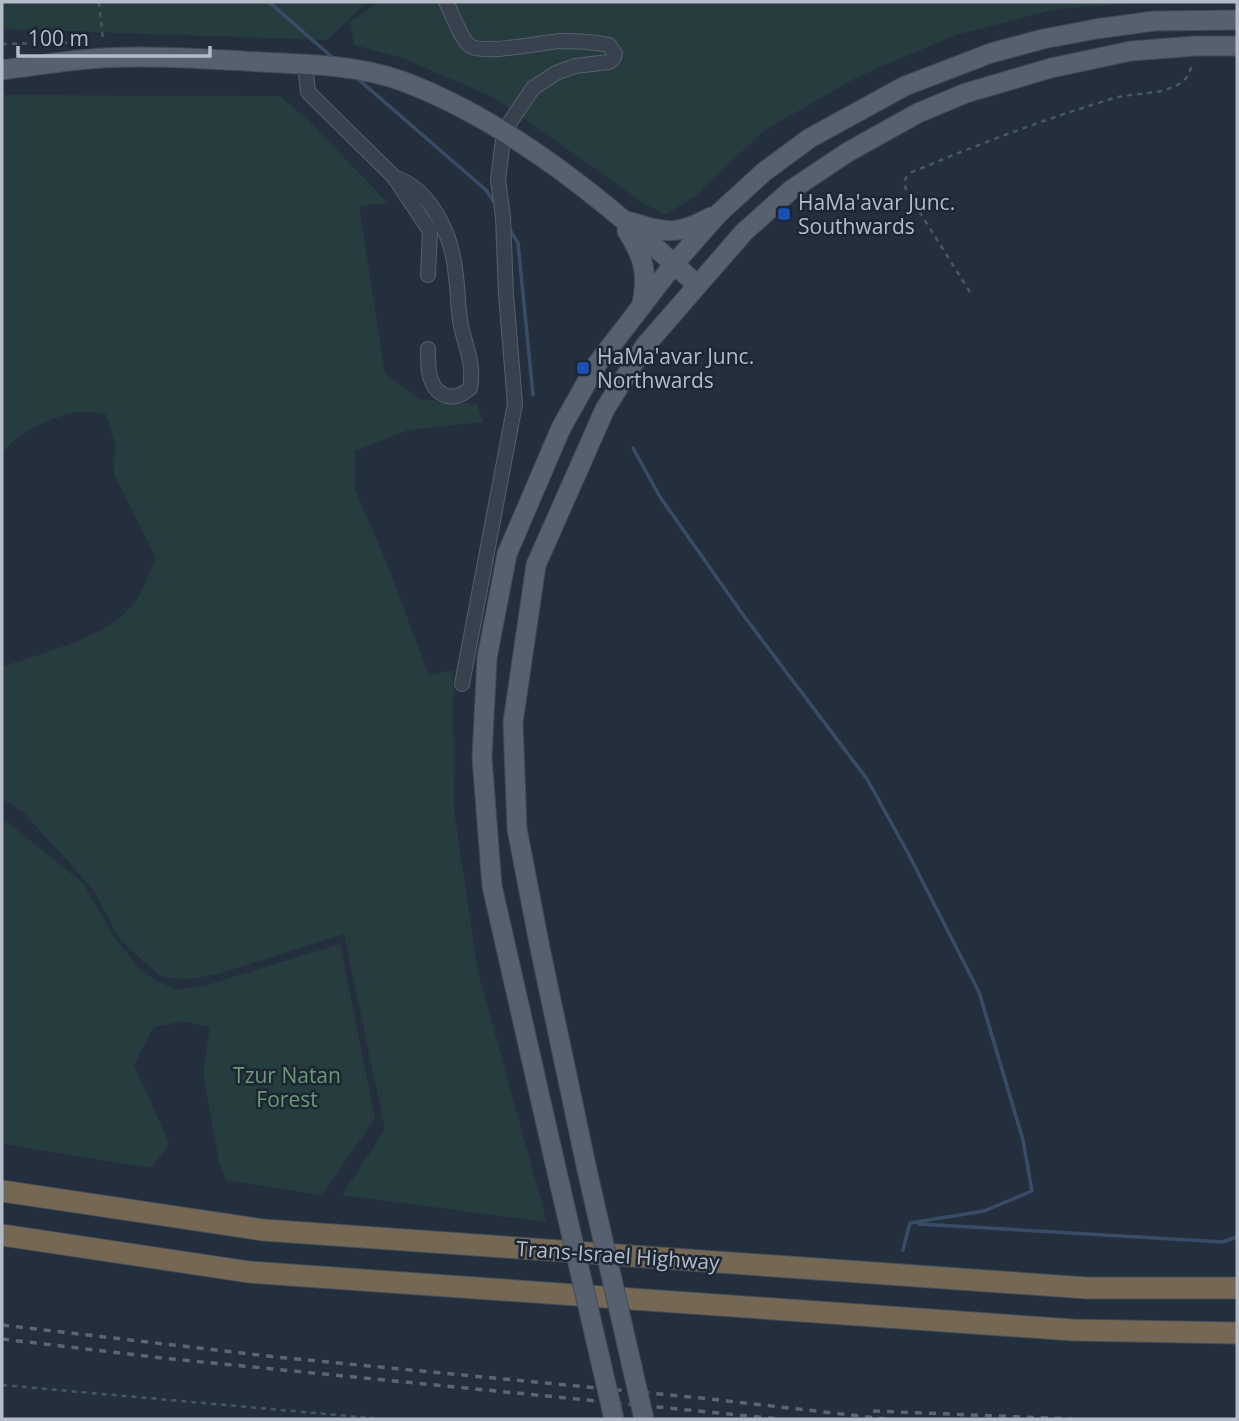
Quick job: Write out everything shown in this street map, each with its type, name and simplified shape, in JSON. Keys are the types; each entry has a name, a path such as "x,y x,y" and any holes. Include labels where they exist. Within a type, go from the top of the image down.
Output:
{"highway":[{"name":"Trans-Israel Highway","path":"2,1191 263,1230 1087,1288 1237,1288"},
{"name":"Trans-Israel Highway","path":"2,1235 249,1272 1073,1330 1237,1333"}],"main road":[{"path":"614,1419 492,886 482,758 486,658 507,554 561,428 597,364 674,264 719,213 765,171 810,138 905,86 949,68 1043,39 1154,21 1237,20"},
{"path":"644,1419 587,1170 517,829 513,722 536,565 605,409 644,347 744,232 791,190 848,152 918,113 966,93 1051,68 1131,51 1237,46"},
{"path":"2,70 102,58 335,65 399,80 457,104 505,131 572,179 696,285"},
{"path":"619,218 673,232 686,229 719,213"},
{"path":"619,218 640,252 644,266 642,304"}],"street":[{"path":"446,2 469,45 475,48 509,48 560,41 603,43 613,49 613,60 609,62 575,66 556,73 533,88 505,131 498,180 503,217 515,404 461,684"},
{"path":"305,64 308,92 394,177 430,231 428,275"},
{"path":"394,177 407,182 426,198 441,221 451,252 464,341 471,360 470,388 462,396 450,397 441,394 433,386 429,373 428,349"}],"path":[{"path":"99,2 103,41"},
{"path":"2,44 90,42"},
{"path":"970,292 907,192 905,178 910,173 966,149 1041,121 1117,97 1167,89 1180,84 1193,64 1196,46"},
{"path":"2,1385 382,1419"}],"green space":[{"path":"2,2 367,2 327,40 2,29"},
{"path":"379,2 1149,2 1056,9 956,35 857,77 762,132 698,194 666,215 643,203 495,98 402,58 354,45 350,22"},
{"path":"2,95 280,96 308,120 388,203 359,206 385,374 420,399 477,404 483,422 408,430 355,451 355,490 386,561 429,676 453,670 454,810 478,972 547,1222 342,1195 385,1130 344,934 218,974 185,980 160,976 120,940 94,891 65,858 23,812 2,799 2,667 71,644 105,628 131,607 139,596 156,558 114,474 115,444 106,414 78,412 46,421 17,438 2,454"},
{"name":"Tzur Natan Forest","path":"2,818 83,883 115,938 137,966 157,982 177,989 204,986 340,944 375,1118 322,1195 226,1180 219,1162 203,1074 210,1027 182,1021 153,1028 134,1065 169,1143 152,1168 2,1144"}],"waterway":[{"path":"269,2 333,58"},
{"path":"358,79 486,190 496,205"},
{"path":"508,227 518,243 533,395"},
{"path":"633,448 660,497 744,616 867,779 979,992 1023,1140 1032,1191 984,1211 910,1223 903,1250"},
{"path":"919,1224 1223,1242 1237,1237"}],"railway":[{"path":"2,1325 276,1357 701,1398 886,1419"},
{"path":"2,1339 162,1358 779,1419"},
{"path":"873,1411 1072,1419"}],"place":[{"name":"HaMa'avar Junc. Southwards","path":"784,214"},
{"name":"HaMa'avar Junc. Northwards","path":"583,368"}]}
